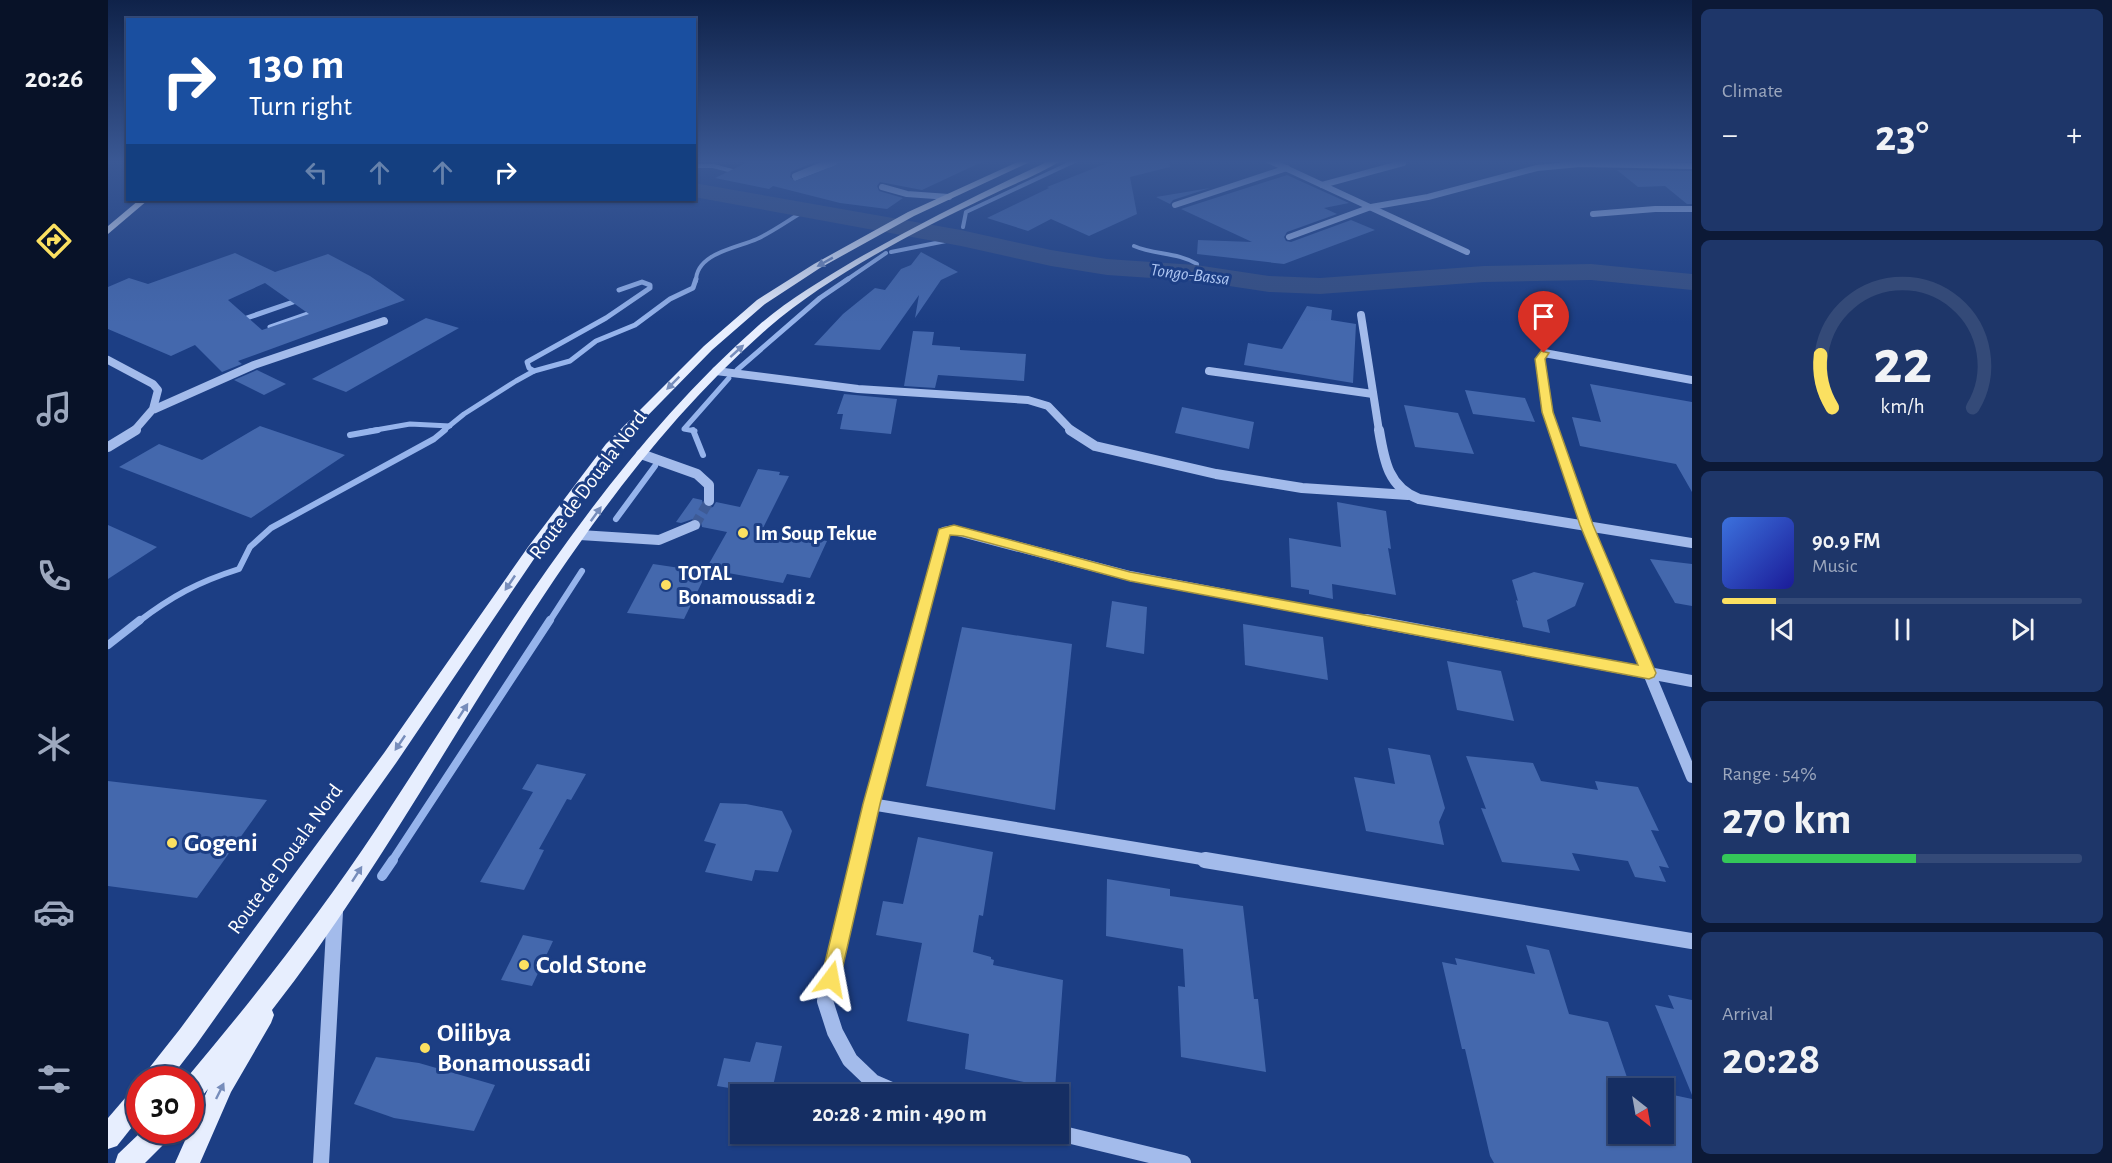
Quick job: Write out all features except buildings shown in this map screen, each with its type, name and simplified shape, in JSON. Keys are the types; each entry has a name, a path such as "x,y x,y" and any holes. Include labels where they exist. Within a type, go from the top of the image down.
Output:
{"main road":[{"path":"108,231 127,214"},
{"name":"Route de Douala Nord","path":"165,1066 369,787 533,550 610,447 708,348 761,302 817,266 911,214"},
{"name":"Route de Douala Nord","path":"287,974 335,908 551,576 641,454 716,371 795,302 944,214"},
{"path":"204,1076 287,974"},
{"path":"187,1163 223,1084 287,974"},
{"path":"108,1137 126,1115"},
{"path":"127,1163 146,1144"}],"street":[{"path":"1289,237 1351,214"},
{"path":"1387,214 1467,252"},
{"path":"1361,315 1384,461 1393,483 1408,495"},
{"path":"108,447 130,436 155,409 254,365 384,321"},
{"path":"1692,380 1559,355 1544,353 1540,359 1547,412 1587,525 1692,777"},
{"path":"108,360 153,384 158,390 155,409"},
{"path":"716,371 858,389 1028,400 1048,405 1074,434 1095,446 1216,474 1292,487 1408,495 1419,499 1692,543"},
{"path":"1209,371 1373,394"},
{"path":"641,454 697,474 710,485 709,501"},
{"path":"580,535 659,540 695,525"},
{"path":"878,1084 865,1076 845,1054 831,1026 825,1001 871,804 944,532 954,530 1130,576 1692,681"},
{"path":"871,804 1692,942"},
{"path":"321,1163 335,908"},
{"path":"1069,1135 1183,1163"}],"waterway":[{"path":"696,281 698,272 710,258 757,239 799,214"},
{"name":"Tongo-Bassa","path":"829,214 1107,267 1196,273 1269,284 1320,286 1484,274 1591,272 1692,282"},
{"path":"963,227 966,214"},
{"path":"891,252 961,238"},
{"path":"1134,246 1189,260 1197,264 1196,273"},
{"path":"845,281 886,253"},
{"path":"534,371 570,361 596,341 635,325 670,299 693,288 696,279"},
{"path":"737,370 820,298 848,279"},
{"path":"534,371 529,368 527,362 606,318 650,288 650,285 642,282 619,290"},
{"path":"241,320 299,300"},
{"path":"270,327 316,311"},
{"path":"449,426 464,414 534,371"},
{"path":"693,431 684,429 729,378"},
{"path":"370,431 410,424 449,426"},
{"path":"443,431 449,426"},
{"path":"350,435 378,430"},
{"path":"138,622 186,591 239,569 250,547 271,528 434,439 445,430"},
{"path":"693,431 703,455"},
{"path":"616,519 655,466"},
{"path":"549,622 582,571"},
{"path":"108,645 140,620"},
{"path":"392,861 550,620"},
{"path":"382,876 393,860"}],"tunnel":[{"path":"695,525 709,501"}],"place":[{"name":"Im Soup Tekue","path":"743,533"},
{"name":"TOTAL Bonamoussadi 2","path":"666,585"},
{"name":"Gogeni","path":"172,843"},
{"name":"Cold Stone","path":"524,965"},
{"name":"Oilibya Bonamoussadi","path":"425,1048"}],"route":[{"path":"831,979 871,804 944,532 954,530 963,532 1130,576 1649,673 1587,525 1547,412 1540,359 1544,353"}]}
